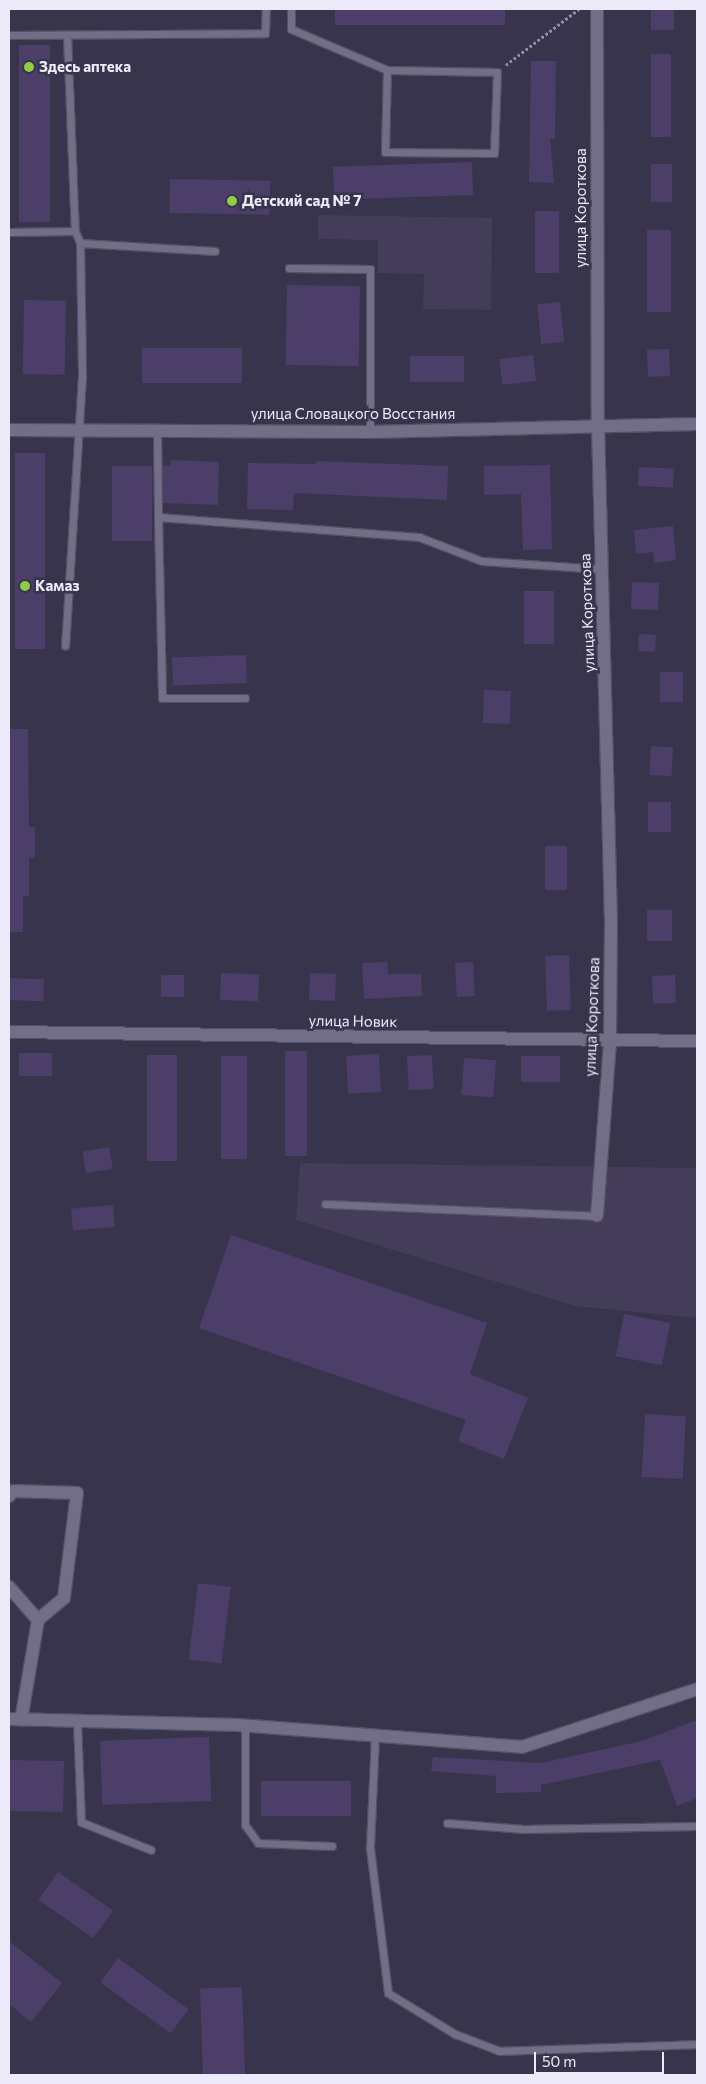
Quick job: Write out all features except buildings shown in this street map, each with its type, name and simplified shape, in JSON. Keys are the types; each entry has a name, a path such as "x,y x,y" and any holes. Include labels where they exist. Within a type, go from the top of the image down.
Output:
{"street":[{"name":"улица Короткова","path":"597,9 598,425 611,922 610,1042 597,1216"},
{"name":"улица Словацкого Восстания","path":"9,430 370,432 697,424"},
{"name":"улица Новик","path":"9,1032 610,1042 697,1041"},
{"path":"9,1496 13,1491 77,1493 64,1598 38,1620 15,1720 245,1725 522,1747 697,1689"},
{"path":"9,1587 38,1620"}],"lane":[{"path":"9,35 265,33 266,9"},
{"path":"291,9 292,29 387,70 497,72 494,153 385,152 387,70"},
{"path":"65,645 77,429 82,377 80,243 75,231 67,34"},
{"path":"9,232 75,231"},
{"path":"80,243 215,251"},
{"path":"289,268 370,269 370,432"},
{"path":"157,430 162,698 245,698"},
{"path":"158,517 419,537 482,561 602,569"},
{"path":"325,1204 597,1216"},
{"path":"77,1722 80,1822 151,1850"},
{"path":"245,1725 244,1825 258,1843 332,1846"},
{"path":"375,1736 370,1848 388,1993 455,2034 500,2051 697,2044"},
{"path":"447,1823 524,1829 697,1826"}],"path":[{"path":"497,72 579,9"}],"shaded area":[{"path":"318,215 492,218 491,310 423,309 424,274 378,273 378,240 318,239"},
{"path":"300,1163 697,1168 697,1318 575,1306 296,1220"}],"place":[{"name":"Здесь аптека","path":"29,67"},
{"name":"Детский сад № 7","path":"232,201"},
{"name":"Камаз","path":"25,586"}]}
